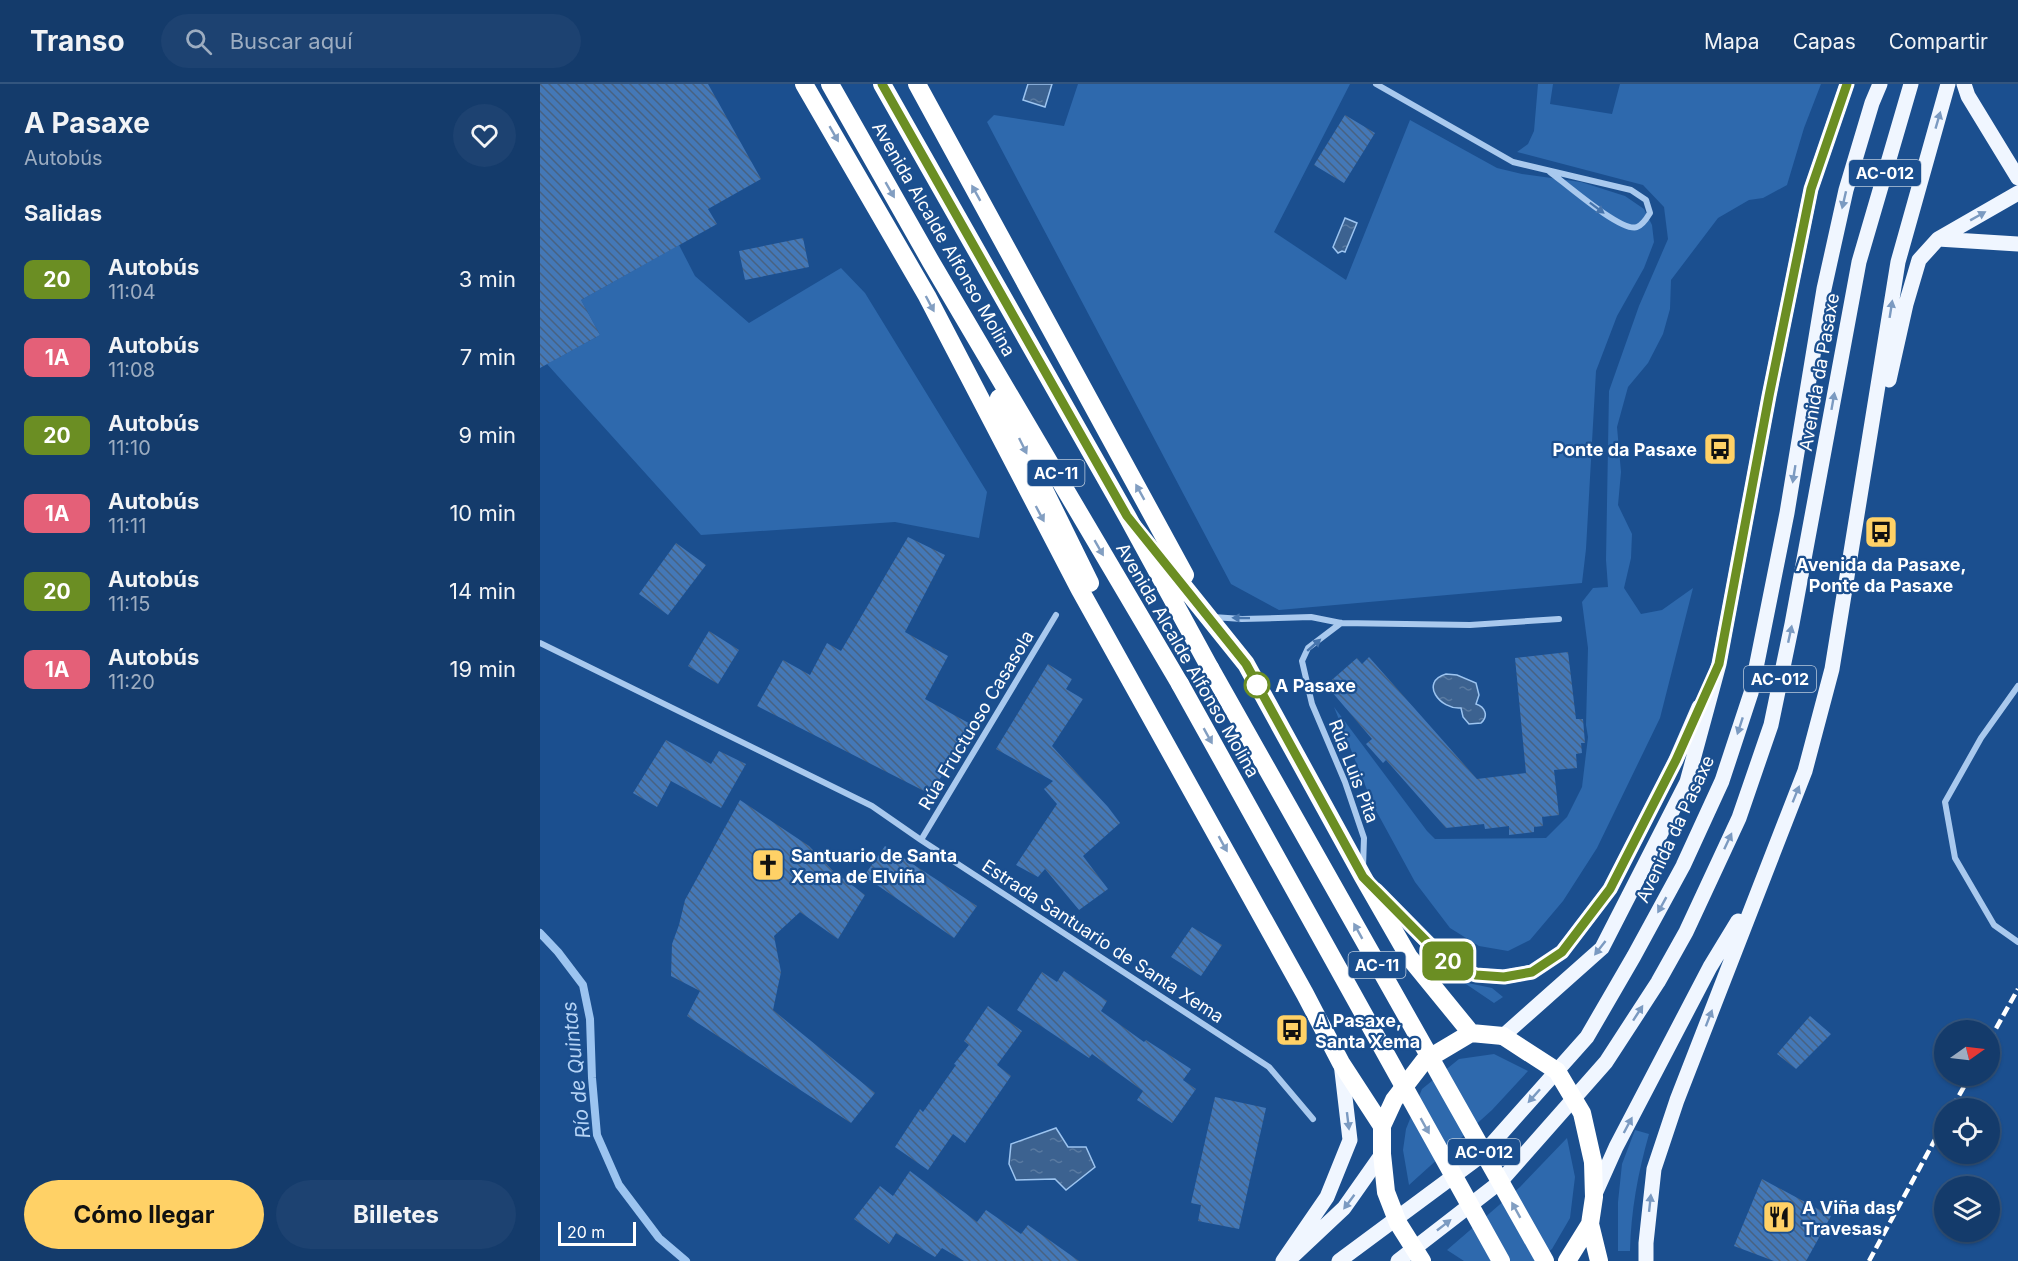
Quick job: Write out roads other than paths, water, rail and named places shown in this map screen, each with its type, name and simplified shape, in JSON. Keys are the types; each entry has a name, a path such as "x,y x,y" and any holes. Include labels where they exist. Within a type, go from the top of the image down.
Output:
{"highway":[{"path":"804,84 927,297 1079,588 1305,994 1341,1063 1382,1126"},
{"name":"Avenida Alcalde Alfonso Molina","path":"830,84 1180,684 1501,1261"},
{"name":"Avenida Alcalde Alfonso Molina","path":"882,84 1545,1261"},
{"path":"917,84 1004,245 1048,344 1090,451"},
{"name":"AC-11","path":"1004,245 1208,617 1246,664 1409,957 1471,1033"},
{"path":"932,262 1194,793"},
{"path":"1127,516 1208,617"},
{"path":"1422,1261 1398,1223 1386,1192 1382,1126 1394,1100 1424,1061 1471,1033 1503,1036 1557,1071 1582,1113 1593,1162 1594,1197 1590,1224 1599,1261"},
{"path":"1567,1261 1590,1224"}],"main road":[{"name":"AC-012","path":"1503,1036 1602,948 1687,782 1719,664 1769,396 1811,189 1847,84"},
{"name":"Avenida da Pasaxe","path":"1339,1261 1482,1155 1587,1037 1683,867 1722,781 1751,693 1787,513 1824,289 1846,190 1880,84"},
{"name":"Avenida da Pasaxe","path":"1398,1261 1500,1182 1606,1062 1658,982 1686,932 1739,818 1771,725 1859,262 1911,84"},
{"name":"AC-012","path":"1594,1197 1616,1147 1710,967 1759,887 1805,771 1832,669 1898,262 1948,84"},
{"path":"1964,84 1968,96 2018,178"},
{"path":"1854,532 1918,260 1938,239 2018,193"},
{"path":"1938,239 2018,244"},
{"path":"1363,877 1440,955 1461,969 1476,975 1504,977 1532,972 1562,952 1610,889 1676,760 1719,664"},
{"path":"1646,1261 1654,1169 1677,1100 1759,887"},
{"path":"1283,1261 1327,1197 1350,1140 1341,1063"},
{"path":"1288,1261 1344,1208 1382,1154"}],"street":[{"path":"1376,84 1513,162 1631,190 1646,201 1650,213 1644,222 1637,227 1629,228 1614,221 1550,172"},
{"name":"Rúa Fructuoso Casasola","path":"921,840 1056,615"},
{"path":"1208,617 1242,619 1311,617 1341,623 1470,625 1559,619"},
{"name":"Rúa Luis Pita","path":"1341,623 1308,648 1302,661 1312,704 1345,782 1364,838 1363,877"},
{"name":"Estrada Santuario de Santa Xema","path":"540,643 872,806 1269,1067 1313,1119"},
{"path":"2018,686 1981,738 1945,802 1955,858 1994,925 2018,942"}],"water":[{"path":"1028,84 1052,84 1045,107 1023,100"},
{"path":"1345,218 1357,223 1345,252 1338,253 1333,247"},
{"path":"1446,674 1457,675 1476,683 1479,695 1476,704 1484,709 1485,715 1481,723 1469,724 1463,717 1461,708 1446,705 1436,695 1433,689 1434,683"},
{"path":"1056,1128 1068,1147 1086,1147 1095,1167 1066,1190 1055,1179 1016,1180 1009,1164 1011,1144"}],"waterway":[{"name":"Río de Quintas","path":"540,933 583,985 590,1019 597,1135 619,1185 659,1238 686,1261"}],"railway":[{"path":"2000,1021 2018,989"},
{"path":"1958,1098 1964,1086"},
{"path":"1869,1261 1934,1141"}],"place":[{"name":"Ponte da Pasaxe","path":"1720,449"},
{"name":"Avenida da Pasaxe, Ponte da Pasaxe","path":"1881,532"},
{"name":"A Pasaxe","path":"1257,685"},
{"name":"Santuario de Santa Xema de Elviña","path":"768,865"},
{"name":"A Pasaxe, Santa Xema","path":"1292,1030"},
{"name":"A Viña das Travesas","path":"1779,1217"}]}
